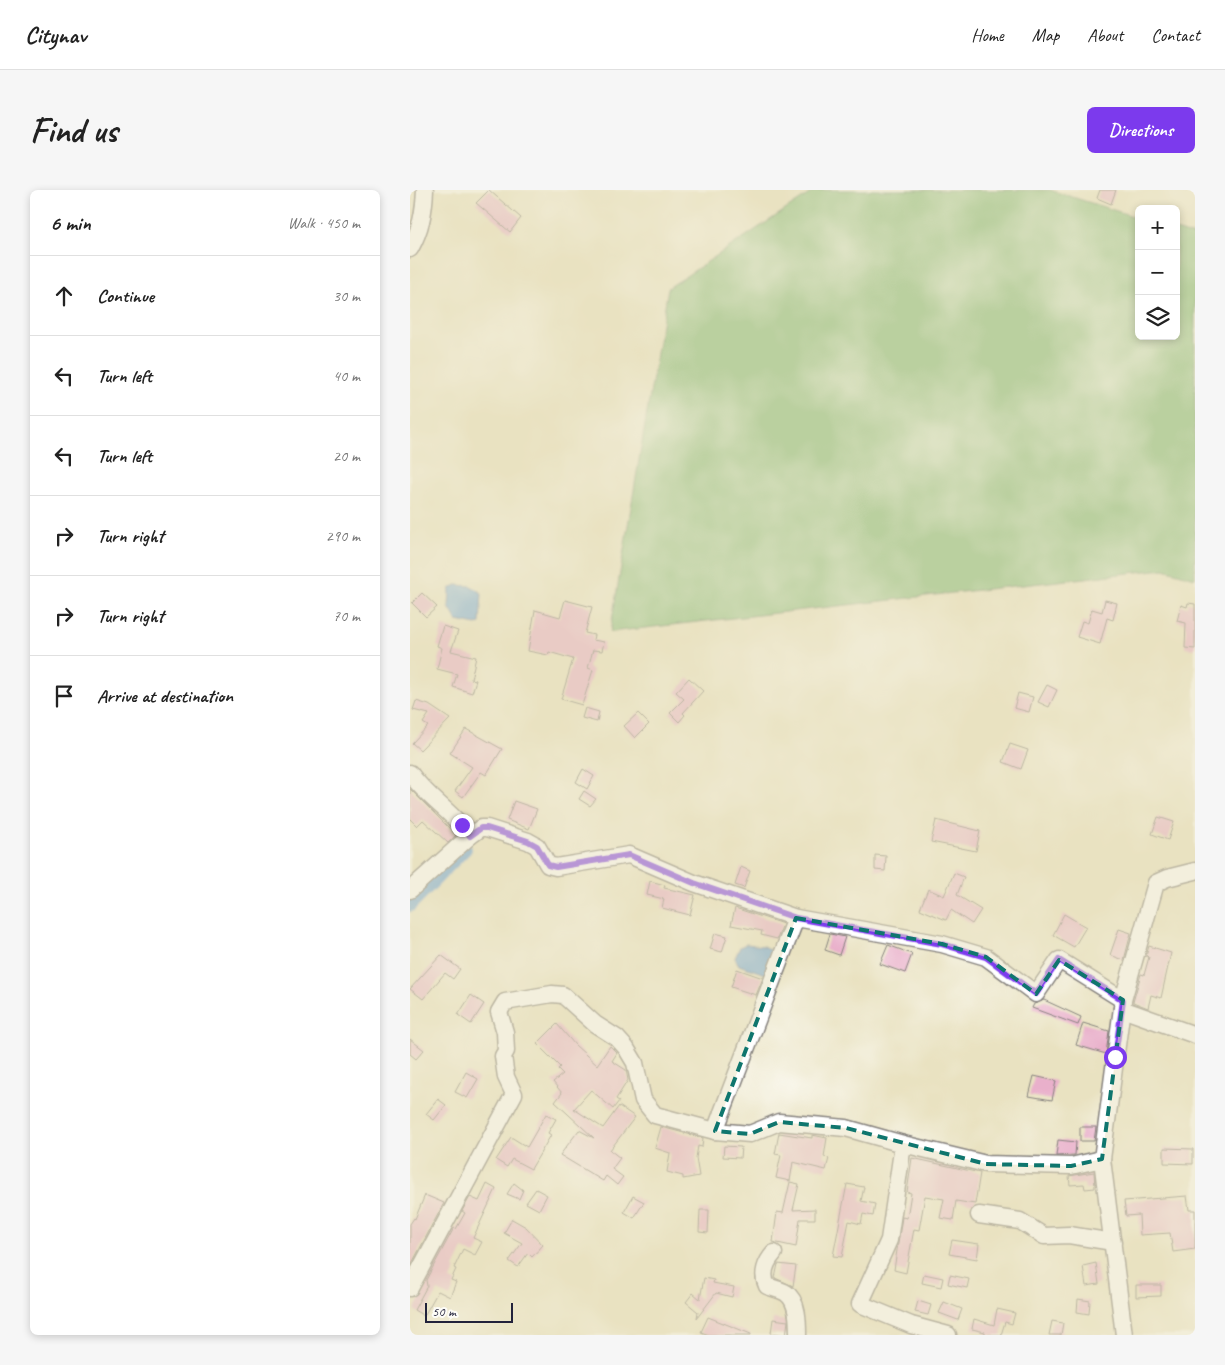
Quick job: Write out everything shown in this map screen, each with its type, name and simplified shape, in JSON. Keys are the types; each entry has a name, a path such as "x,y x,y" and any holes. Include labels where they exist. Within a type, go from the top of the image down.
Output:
{"street":[{"path":"410,249 418,235 424,214 426,190"},
{"path":"410,772 415,780 449,811 470,836"},
{"path":"410,890 470,836 481,828 487,828 528,841 537,846 548,865 556,867 629,855 694,883 796,918 942,944 986,957 1036,994 1059,960 1122,1005 1195,1035"},
{"path":"1124,1335 1102,1159 1122,1005 1156,884 1166,878 1195,871"},
{"path":"715,1130 796,918"},
{"path":"410,1288 514,1094 506,1077 502,1056 506,1051 505,1032 499,1012 505,1002 544,995 563,995 595,1024 617,1038 626,1048 636,1063 643,1100 654,1115 715,1130 750,1134 779,1122 846,1128 986,1164 1071,1166 1102,1159"},
{"path":"903,1144 889,1240 860,1304 911,1325 948,1335"},
{"path":"979,1215 1020,1221 1044,1236 1069,1235 1113,1242"},
{"path":"774,1253 765,1268 765,1282 767,1286 786,1293 792,1301 797,1318 798,1335"}],"highlighted area":[{"path":"796,918 942,944 986,957 1036,994 1059,960 1123,1000 1102,1159 1071,1166 986,1164 846,1128 779,1122 750,1134 715,1131"}],"green space":[{"path":"815,190 1050,190 1135,217 1135,340 1180,340 1180,231 1195,236 1195,578 1164,569 610,632 668,288"}],"water":[{"path":"456,585 471,586 482,593 480,623 476,625 457,621 449,607 450,589"},
{"path":"746,944 763,946 772,951 771,972 765,974 739,965 735,958 740,947"}],"building":[{"path":"489,190 521,218 510,232 476,203"},
{"path":"1100,190 1116,190 1111,204 1097,198"},
{"path":"422,593 437,607 426,617 412,603"},
{"path":"565,600 592,607 585,633 594,635 593,640 604,642 602,651 593,650 588,668 593,670 582,705 561,699 573,659 549,652 548,655 528,651 535,610 560,617"},
{"path":"1105,600 1117,603 1113,620 1107,618 1100,644 1077,637 1082,621 1088,623 1092,609 1102,612"},
{"path":"1188,603 1195,604 1195,649 1185,648 1186,623 1177,621 1181,605 1187,607"},
{"path":"443,626 458,631 451,651 476,657 471,679 476,680 472,693 453,687 457,674 437,669 442,648 437,646"},
{"path":"689,678 703,691 683,713 685,715 679,722 670,713 684,699 676,692"},
{"path":"1047,685 1057,690 1049,707 1038,702"},
{"path":"1018,693 1033,697 1029,712 1014,708"},
{"path":"416,701 429,705 450,719 420,750 412,743 428,726 423,723 429,714 413,710"},
{"path":"585,708 599,712 597,722 582,718"},
{"path":"638,713 649,724 635,738 624,726"},
{"path":"466,729 502,749 486,775 481,772 463,797 455,791 472,767 450,753"},
{"path":"1010,744 1028,750 1021,769 1003,762"},
{"path":"583,769 594,776 587,789 576,782"},
{"path":"410,789 456,835 448,843 423,820 417,826 410,819"},
{"path":"584,791 596,799 590,806 579,799"},
{"path":"514,801 537,809 529,829 507,820"},
{"path":"1158,817 1174,822 1168,840 1152,834"},
{"path":"936,820 980,831 976,851 931,842"},
{"path":"875,855 886,856 885,871 875,870"},
{"path":"741,867 750,871 744,888 735,885"},
{"path":"954,873 964,877 957,895 981,910 972,924 951,910 946,920 920,909 928,889 944,896"},
{"path":"650,881 665,885 664,888 695,895 690,915 662,908 664,899 647,895"},
{"path":"735,908 783,924 777,939 761,935 762,931 731,925"},
{"path":"1064,914 1086,927 1074,947 1053,935"},
{"path":"1119,929 1131,933 1124,960 1110,955"},
{"path":"715,933 727,936 722,952 710,949"},
{"path":"830,934 845,937 839,955 825,950"},
{"path":"888,945 912,954 905,973 880,964"},
{"path":"1149,946 1171,953 1161,998 1151,995 1148,1008 1133,1002 1141,974 1144,975 1149,957 1146,956"},
{"path":"441,955 460,969 453,979 445,973 423,999 410,989"},
{"path":"737,969 763,978 756,995 731,987"},
{"path":"471,995 484,1004 471,1024 458,1015"},
{"path":"1044,1000 1081,1017 1078,1025 1032,1008 1034,1004"},
{"path":"1083,1023 1109,1031 1106,1054 1076,1045"},
{"path":"557,1024 575,1045 597,1065 610,1046 617,1053 612,1061 626,1070 628,1080 616,1099 619,1101 613,1109 591,1090 574,1109 603,1128 619,1106 635,1117 610,1150 620,1158 612,1169 623,1177 617,1185 606,1176 603,1181 560,1155 579,1130 594,1138 555,1102 562,1093 553,1082 563,1074 558,1069 560,1067 537,1044"},
{"path":"410,1039 424,1050 416,1059 410,1054"},
{"path":"466,1072 478,1079 467,1098 455,1092"},
{"path":"1034,1076 1056,1081 1052,1100 1029,1096"},
{"path":"438,1099 446,1105 434,1120 426,1114"},
{"path":"546,1114 556,1119 548,1133 551,1135 531,1169 512,1159 507,1167 496,1160 511,1137 527,1147"},
{"path":"661,1127 703,1138 702,1147 698,1146 696,1158 699,1176 683,1179 683,1176 667,1172 670,1153 655,1148"},
{"path":"1080,1127 1096,1127 1094,1141 1080,1141"},
{"path":"779,1133 812,1138 812,1135 827,1138 824,1157 829,1158 826,1170 793,1162 790,1181 776,1178 781,1155 775,1154"},
{"path":"1058,1140 1076,1142 1075,1155 1056,1156"},
{"path":"724,1146 741,1147 740,1158 723,1157"},
{"path":"1164,1148 1193,1149 1193,1164 1164,1163"},
{"path":"912,1158 980,1173 975,1204 956,1201 953,1220 940,1218 944,1199 925,1196 919,1230 914,1229 906,1273 894,1270 902,1217 907,1218 911,1193 907,1192"},
{"path":"1094,1172 1095,1188 1085,1189 1084,1184 1070,1185 1069,1176"},
{"path":"790,1182 799,1184 793,1210 815,1209 815,1219 800,1219 796,1247 773,1242 777,1212 783,1213"},
{"path":"514,1183 523,1190 519,1199 507,1194"},
{"path":"487,1184 496,1189 473,1238 482,1242 475,1255 463,1249 454,1268 456,1269 451,1280 456,1282 450,1297 438,1291 424,1316 414,1310 427,1286 426,1280 454,1228 456,1229 465,1213 462,1211 470,1197 479,1201"},
{"path":"847,1184 864,1187 861,1201 875,1204 873,1216 863,1214 861,1224 849,1221 842,1257 833,1256"},
{"path":"536,1189 547,1195 539,1210 526,1203"},
{"path":"425,1195 444,1203 410,1267 410,1224 415,1219"},
{"path":"633,1196 644,1202 634,1218 624,1212"},
{"path":"1187,1196 1189,1210 1195,1210 1195,1249 1173,1252 1170,1233 1140,1235 1139,1215 1126,1216 1124,1201"},
{"path":"700,1210 709,1210 708,1233 699,1232"},
{"path":"512,1219 526,1227 543,1245 532,1257 528,1253 518,1267 509,1261 522,1243 504,1233"},
{"path":"952,1240 979,1244 977,1259 949,1254"},
{"path":"1096,1263 1099,1284 1086,1286 1083,1266"},
{"path":"778,1264 796,1266 793,1286 775,1278"},
{"path":"924,1274 943,1278 941,1287 922,1283"},
{"path":"950,1275 969,1279 967,1288 948,1284"},
{"path":"704,1278 714,1280 713,1283 734,1287 732,1297 716,1293 697,1318 698,1312 686,1302 693,1293 700,1299"},
{"path":"1136,1285 1161,1285 1161,1296 1136,1297"},
{"path":"1078,1299 1090,1301 1089,1314 1077,1312"},
{"path":"918,1301 931,1305 928,1315 915,1312"},
{"path":"944,1302 962,1309 958,1320 939,1313"},
{"path":"997,1309 1015,1313 1012,1324 1005,1322 1001,1335 985,1335 985,1332 972,1329 974,1319 994,1325"},
{"path":"708,1317 751,1335 709,1335 701,1332"},
{"path":"773,1319 788,1321 786,1335 771,1333"},
{"path":"1052,1321 1063,1323 1061,1335 1049,1335"}],"waterway":[{"path":"410,906 466,849"}],"route":[{"path":"462,825 470,836 481,828 487,828 528,841 537,846 548,865 556,867 568,867 584,862 629,855 653,867 694,883 796,918 942,944 986,957 1036,994 1059,960 1123,1000 1115,1057"}]}
